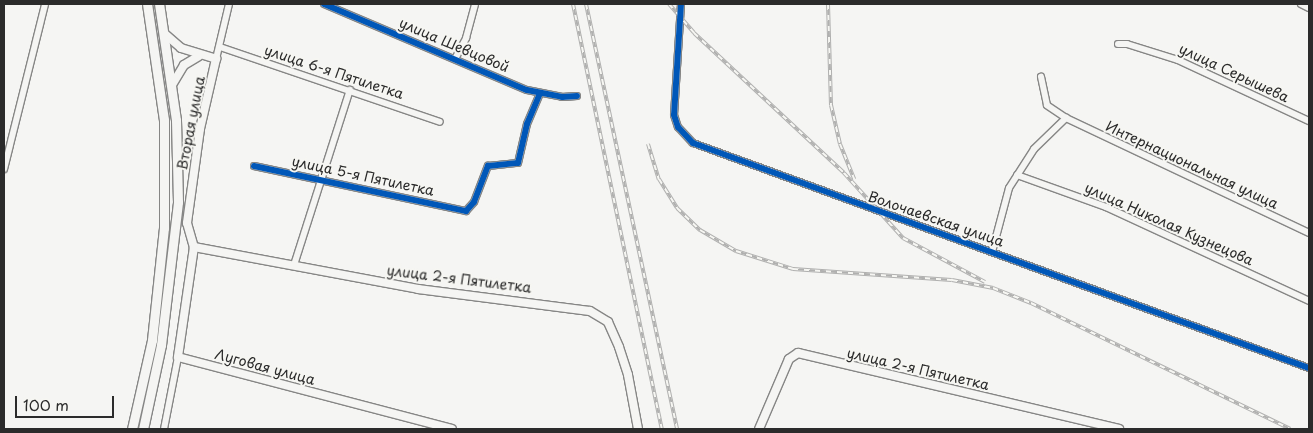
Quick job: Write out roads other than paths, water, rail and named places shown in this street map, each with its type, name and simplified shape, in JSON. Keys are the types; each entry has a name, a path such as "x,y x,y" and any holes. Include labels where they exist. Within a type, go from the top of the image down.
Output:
{"highway":[{"path":"132,429 152,340 164,228 164,120 147,4"},
{"path":"143,429 161,345 178,202 179,158 172,85 159,4"}],"main road":[{"path":"165,34 181,48 199,56 216,59"},
{"path":"172,85 184,64 199,56"},
{"name":"Вторая улица","path":"194,247 187,223 200,129 216,59"},
{"path":"178,357 194,247"},
{"name":"улица 2-я Пятилетка","path":"194,247 418,289 581,308 598,314 608,322 619,347 628,375 638,429"},
{"name":"улица 2-я Пятилетка","path":"759,429 789,359 798,353 1120,429"},
{"name":"Луговая улица","path":"178,357 452,429"}],"street":[{"path":"4,169 45,4"},
{"name":"Вторая улица","path":"216,59 229,4"},
{"name":"улица Шевцовой","path":"324,4 540,94 569,98 577,96"},
{"path":"455,59 466,38 475,4"},
{"name":"Волочаевская улица","path":"681,4 674,115 678,127 693,144 1309,368"},
{"path":"1301,4 1309,8"},
{"name":"улица Серышева","path":"1118,44 1127,44 1178,60 1309,121"},
{"name":"улица 6-я Пятилетка","path":"220,47 440,122"},
{"name":"Интернациональная улица","path":"1041,77 1047,105 1066,118 1309,233"},
{"path":"294,265 350,90"},
{"name":"улица 5-я Пятилетка","path":"254,166 466,211 474,202 488,166 518,163 527,124 540,94"},
{"path":"992,252 1009,188 1034,150 1066,118"},
{"name":"улица Николая Кузнецова","path":"1017,175 1106,208 1309,301"},
{"path":"164,429 178,357"}],"railway":[{"path":"573,4 662,429"},
{"path":"586,4 677,429"},
{"path":"669,4 694,33 844,173 903,238 985,282"},
{"path":"828,4 831,105 840,144 854,179"},
{"path":"648,144 659,179 677,208 700,230 736,251 793,269 952,280 993,288 1031,303 1290,429"}]}
